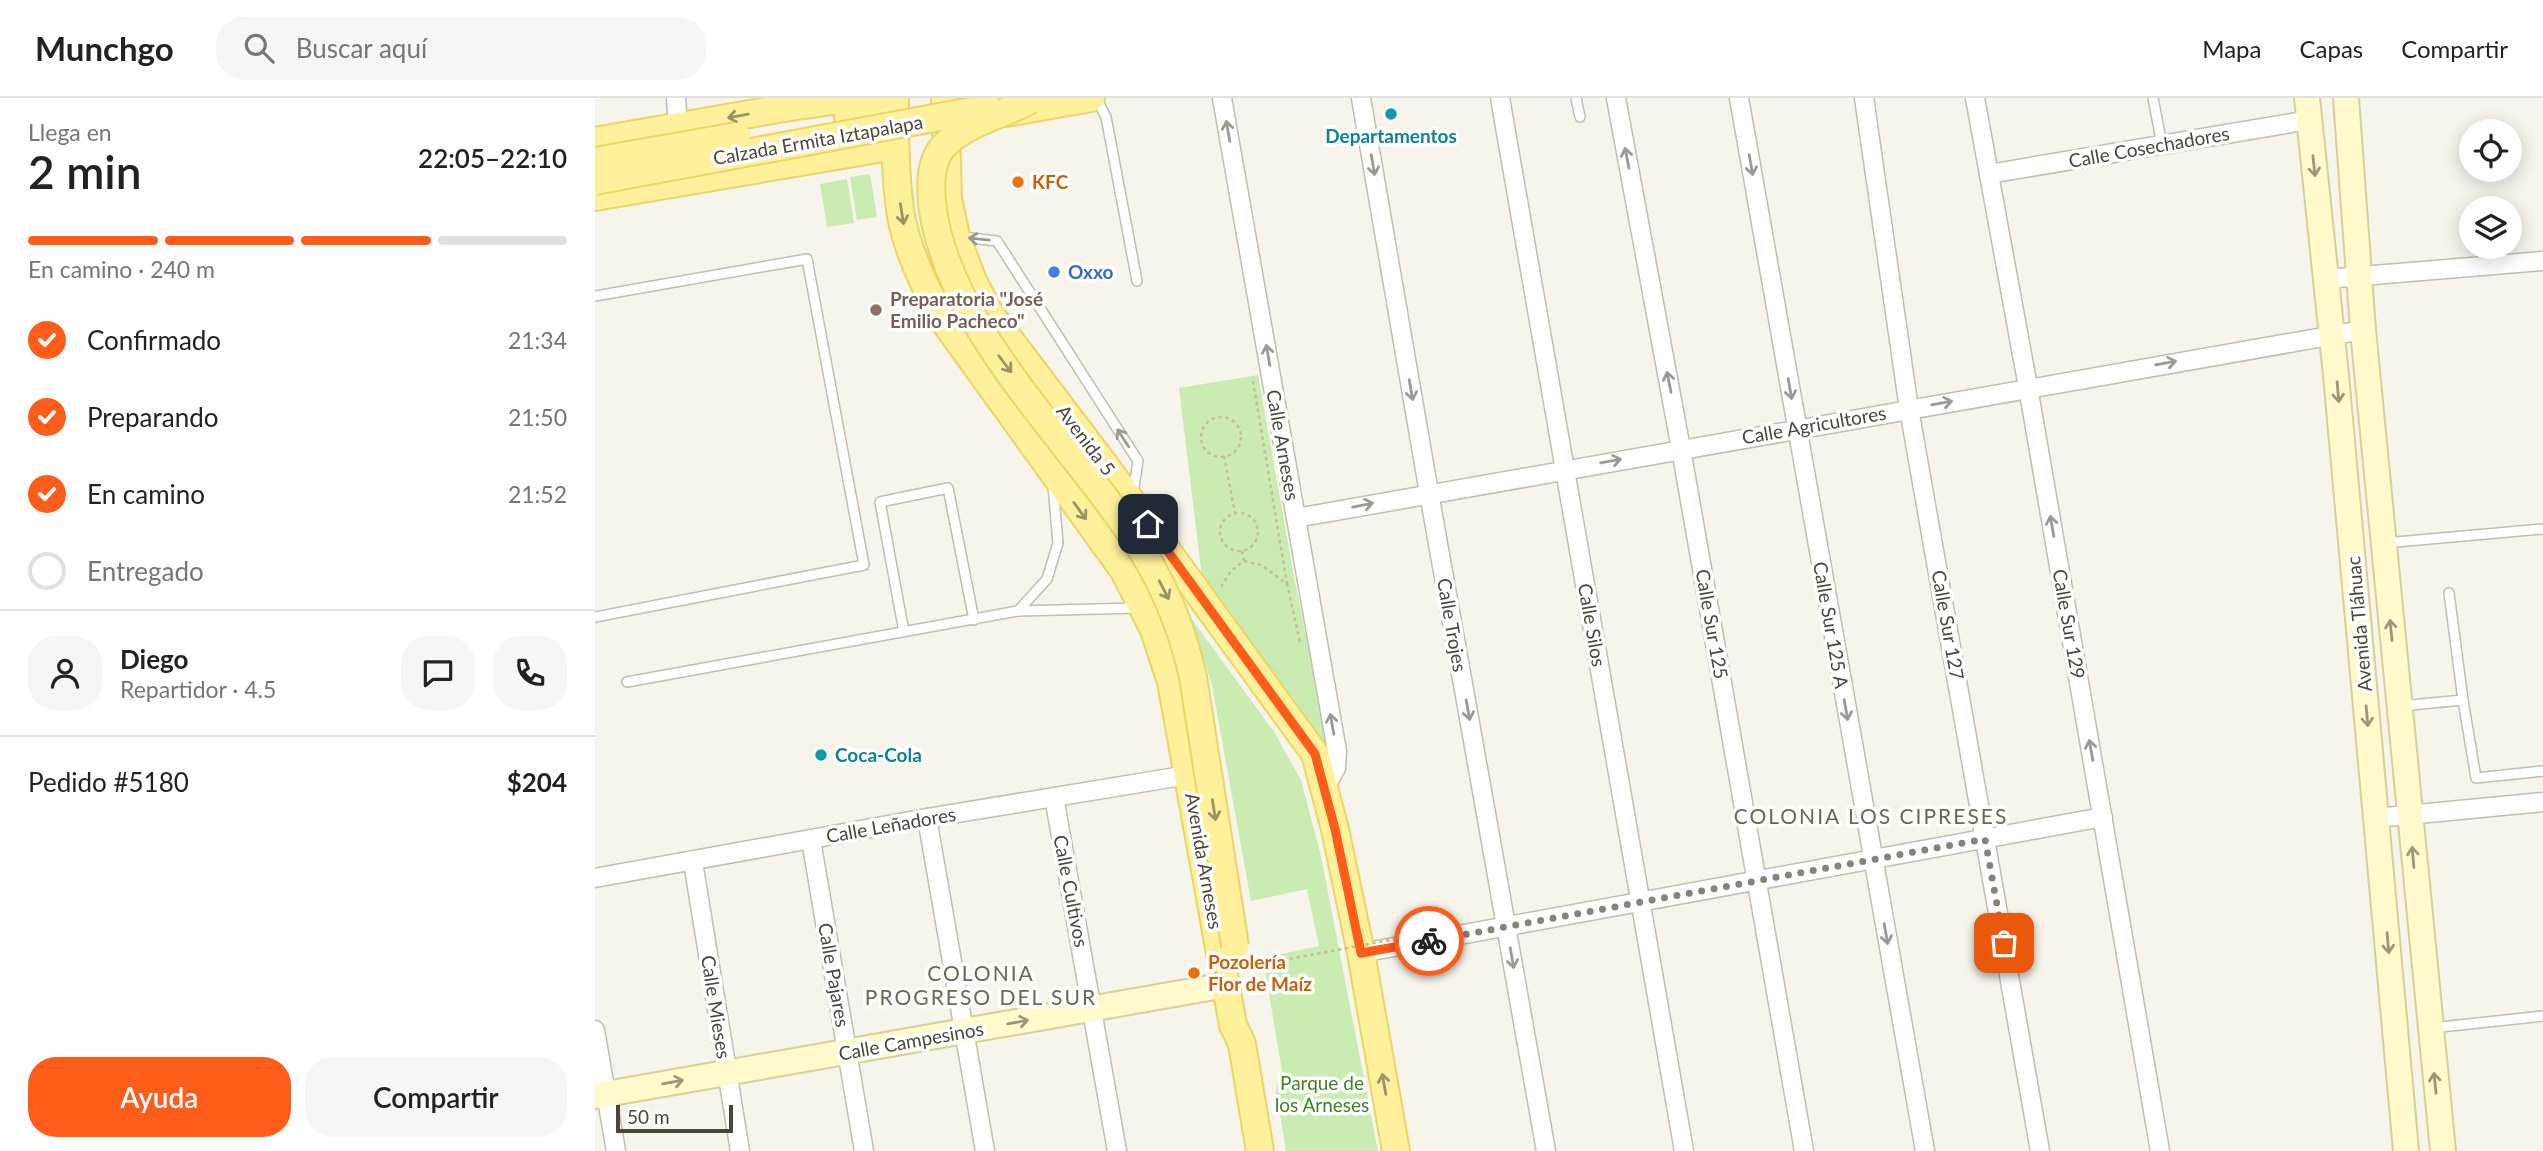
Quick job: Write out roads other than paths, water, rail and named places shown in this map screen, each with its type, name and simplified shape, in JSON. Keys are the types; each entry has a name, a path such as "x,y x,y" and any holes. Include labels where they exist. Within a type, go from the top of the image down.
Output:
{"main road":[{"path":"851,107 875,107 892,98 901,217 925,288 943,320 1138,596"},
{"name":"Avenida 5","path":"946,98 948,199 957,236 973,281 991,314 1315,754 1324,789"},
{"name":"Calzada Ermita Iztapalapa","path":"595,161 851,107 953,98"},
{"name":"Avenida Tláhuac","path":"2346,98 2363,330 2443,1151"},
{"name":"Calzada Ermita Iztapalapa","path":"946,125 1064,99"},
{"name":"Calzada Ermita Iztapalapa","path":"595,181 1064,99"},
{"path":"1064,99 964,130 942,148 931,176 936,226 956,281 987,340 1135,540 1155,572 1178,620 1197,698 1250,1028 1247,1039 1242,1044"},
{"name":"Calzada Ermita Iztapalapa","path":"595,141 792,103 851,107"},
{"path":"792,103 829,117 832,133 823,158"},
{"name":"Avenida Tláhuac","path":"2308,109 2332,334 2406,1151"},
{"name":"Calzada Ermita Iztapalapa","path":"595,197 895,146"},
{"name":"Avenida Arneses","path":"1138,596 1154,630 1171,682 1220,979 1235,1030 1242,1044 1260,1151"},
{"path":"1324,789 1361,953 1396,1151"},
{"name":"Calle Campesinos","path":"601,1095 1093,1009 1220,979"}],"street":[{"path":"676,98 678,126"},
{"name":"Calle Arneses","path":"1222,98 1337,751 1336,768 1324,789"},
{"name":"Calle Trojes","path":"1361,98 1546,1151"},
{"name":"Calle Silos","path":"1500,98 1684,1151"},
{"name":"Calle Sur 125","path":"1616,98 1681,449 1804,1151"},
{"name":"Calle Sur 125 A","path":"1739,98 1924,1151"},
{"name":"Calle Sur 127","path":"1864,98 1909,409 2040,1151"},
{"name":"Calle Sur 129","path":"1975,98 2028,387 2160,1151"},
{"name":"Calle Cosechadores","path":"1989,174 2162,145 2308,109"},
{"path":"2326,279 2543,261"},
{"name":"Calle Agricultores","path":"1296,518 2363,330"},
{"name":"Calle Leñadores","path":"595,878 927,818 1188,775"},
{"name":"Calle Cultivos","path":"1054,797 1117,1151"},
{"path":"2376,817 2543,802"},
{"path":"1361,953 2103,817"},
{"path":"927,818 985,1151"},
{"name":"Calle Pajares","path":"811,840 864,1151"},
{"name":"Calle Mieses","path":"693,862 740,1151"},
{"path":"595,1030 601,1095 616,1151"}],"lane":[{"path":"1576,98 1580,117"},
{"path":"2153,98 2162,145"},
{"path":"1064,99 1106,117 1137,281"},
{"path":"957,236 997,241 1138,461 1132,502"},
{"path":"595,296 807,259 864,565 595,617"},
{"path":"1018,611 1047,579 1058,543 1051,472"},
{"path":"904,632 880,502 948,488 974,620"},
{"path":"2383,543 2543,528"},
{"path":"2449,593 2476,778 2543,771"},
{"path":"627,682 1018,611 1138,596"},
{"path":"2399,706 2463,700"},
{"path":"2429,1028 2543,1016"}],"place":[{"name":"Departamentos","path":"1391,114"},
{"name":"KFC","path":"1018,182"},
{"name":"Oxxo","path":"1054,272"},
{"name":"Preparatoria \"José Emilio Pacheco\"","path":"876,310"},
{"name":"Coca-Cola","path":"821,755"},
{"name":"Pozolería Flor de Maíz","path":"1194,973"}],"district":[{"name":"COLONIA LOS CIPRESES","path":"1871,817"},
{"name":"COLONIA PROGRESO DEL SUR","path":"981,986"}],"park label":[{"name":"Parque de los Arneses","path":"1322,1094"}]}
